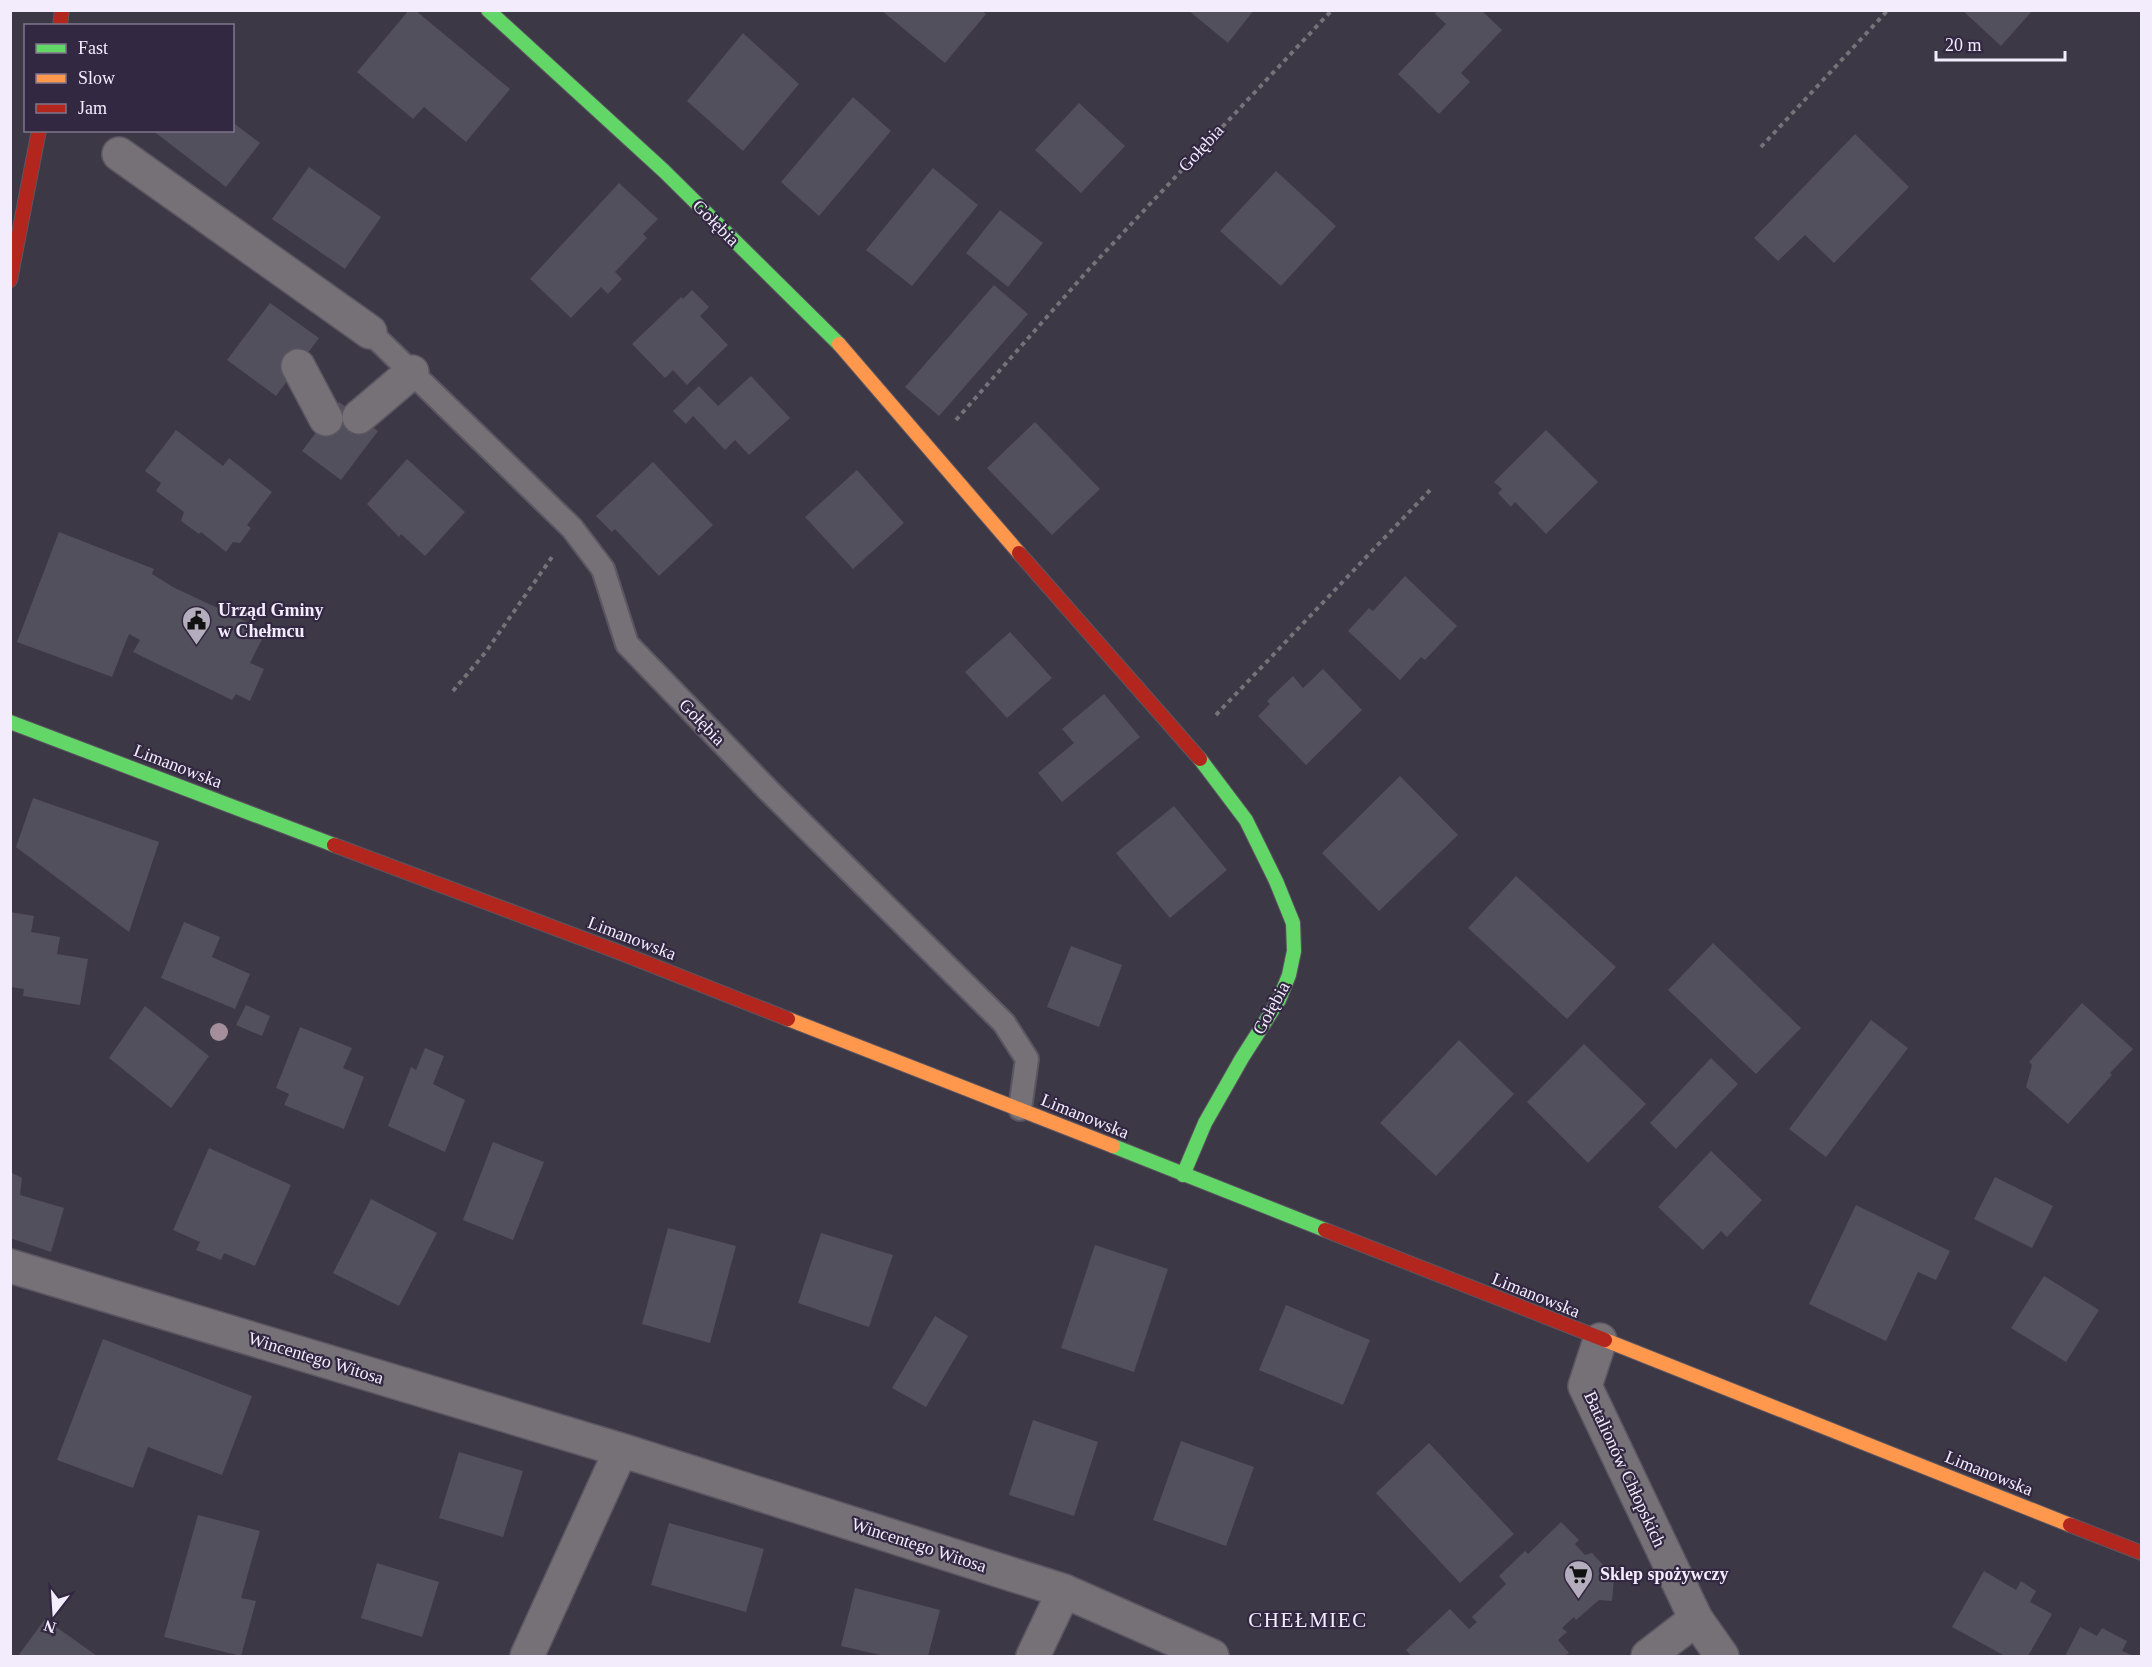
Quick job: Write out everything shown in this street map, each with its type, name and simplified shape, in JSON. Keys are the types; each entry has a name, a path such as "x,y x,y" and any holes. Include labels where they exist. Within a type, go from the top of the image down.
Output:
{"main road":[{"name":"Gołębia","path":"488,10 664,171 846,351 1027,563 1189,744 1246,820 1276,881 1293,923 1294,951 1289,975 1279,1000 1242,1058 1205,1123 1183,1175"},
{"path":"10,280 39,132"},
{"name":"Limanowska","path":"10,722 459,890 1020,1109 2142,1553"}],"street":[{"path":"119,154 370,332"},
{"path":"298,366 326,419"},
{"path":"359,417 412,372"},
{"name":"Wincentego Witosa","path":"10,1266 621,1450 1064,1591 1212,1656"},
{"name":"Batalionów Chłopskich","path":"1600,1340 1586,1386 1696,1619 1722,1656"},
{"path":"527,1656 621,1450"},
{"path":"1033,1656 1064,1591"},
{"path":"1648,1656 1696,1619"}],"lane":[{"name":"Gołębia","path":"370,332 572,528 603,569 627,644 770,792 1004,1023 1027,1059 1020,1109"}],"path":[{"name":"Gołębia","path":"930,449 1090,268 1332,10"},
{"path":"1761,147 1888,10"},
{"path":"1189,744 1431,489"},
{"path":"453,691 485,652 572,528"}],"building":[{"path":"409,10 415,10 510,89 466,142 424,107 413,119 357,72"},
{"path":"881,10 981,10 986,14 945,63"},
{"path":"1188,10 1254,10 1228,43"},
{"path":"1438,10 1481,10 1502,30 1461,73 1470,82 1439,114 1398,74 1446,24 1435,14"},
{"path":"1962,10 2033,10 2001,46"},
{"path":"743,33 799,84 743,151 687,101"},
{"path":"853,97 891,131 819,216 781,182"},
{"path":"1079,103 1125,146 1081,193 1035,150"},
{"path":"234,124 260,143 226,187 155,132 234,132"},
{"path":"1855,134 1909,187 1834,263 1805,235 1778,261 1754,238"},
{"path":"309,167 381,217 345,269 272,219"},
{"path":"933,168 978,205 912,286 866,250"},
{"path":"1276,171 1336,226 1281,286 1220,231"},
{"path":"619,183 658,219 643,234 647,238 615,272 622,279 608,294 601,287 571,318 530,279"},
{"path":"1000,210 1043,243 1008,287 966,253"},
{"path":"994,285 1028,314 939,416 905,387"},
{"path":"692,290 709,307 700,316 728,345 687,385 673,370 665,378 632,344 681,297 683,299"},
{"path":"270,303 319,338 276,396 227,360"},
{"path":"751,376 790,418 749,455 735,440 725,450 693,416 686,424 673,411 699,386 718,406"},
{"path":"339,402 378,431 341,480 302,451"},
{"path":"1035,422 1100,489 1052,535 987,468"},
{"path":"176,430 223,466 229,458 272,492 247,525 251,528 240,543 233,542 226,552 201,532 199,534 181,521 184,512 156,491 161,483 145,471"},
{"path":"1546,430 1598,482 1546,534 1515,502 1511,507 1498,493 1502,489 1494,482"},
{"path":"407,459 465,512 425,556 401,534 399,537 367,504"},
{"path":"653,462 713,525 659,576 615,529 612,532 596,516"},
{"path":"857,470 904,523 853,569 805,517"},
{"path":"59,532 154,569 152,574 173,587 266,631 250,663 264,669 250,701 236,694 232,700 133,652 140,640 129,634 112,677 17,642"},
{"path":"1405,576 1457,626 1425,660 1421,657 1400,680 1348,631 1369,608 1373,611"},
{"path":"1010,632 1052,678 1007,718 965,672"},
{"path":"1323,669 1362,710 1306,765 1258,716 1270,704 1267,701 1293,676 1303,688"},
{"path":"1104,694 1140,737 1062,802 1038,773 1074,743 1062,729"},
{"path":"1400,776 1458,835 1379,911 1322,853"},
{"path":"33,798 159,842 129,932 16,847"},
{"path":"1174,806 1227,870 1170,918 1116,853"},
{"path":"1516,876 1616,967 1567,1019 1468,928"},
{"path":"10,912 34,916 31,932 60,937 57,954 88,959 80,1005 23,996 24,989 10,987"},
{"path":"184,922 220,937 212,957 250,974 235,1009 161,978"},
{"path":"1713,943 1801,1028 1756,1074 1668,990"},
{"path":"1071,946 1122,965 1099,1027 1047,1007"},
{"path":"2082,1003 2133,1049 2068,1124 2026,1087 2032,1065 2029,1062"},
{"path":"246,1005 270,1016 262,1036 236,1025"},
{"path":"145,1006 209,1056 171,1108 109,1058"},
{"path":"1871,1020 1908,1048 1826,1157 1789,1129"},
{"path":"300,1027 352,1048 343,1068 364,1077 344,1129 284,1105 289,1094 276,1088"},
{"path":"1459,1040 1514,1094 1436,1176 1380,1123"},
{"path":"1584,1044 1646,1104 1588,1163 1527,1102"},
{"path":"425,1048 444,1056 433,1084 465,1100 445,1152 388,1126 411,1067 416,1070"},
{"path":"1711,1058 1738,1084 1676,1149 1650,1123"},
{"path":"493,1142 544,1162 513,1240 463,1220"},
{"path":"209,1148 291,1185 255,1266 224,1253 221,1260 196,1250 200,1242 173,1230"},
{"path":"1711,1151 1762,1200 1727,1237 1721,1231 1703,1250 1658,1207"},
{"path":"10,1172 22,1178 20,1195 64,1208 51,1252 10,1238"},
{"path":"1995,1177 2053,1206 2032,1248 1974,1219"},
{"path":"371,1199 437,1233 399,1306 333,1273"},
{"path":"1856,1205 1950,1251 1936,1280 1918,1272 1886,1341 1809,1304"},
{"path":"668,1228 736,1246 710,1343 642,1324"},
{"path":"821,1233 893,1255 869,1327 798,1303"},
{"path":"1095,1245 1168,1269 1134,1372 1061,1348"},
{"path":"2044,1276 2099,1310 2066,1362 2011,1328"},
{"path":"1286,1305 1370,1340 1343,1405 1259,1370"},
{"path":"935,1316 968,1336 926,1407 892,1388"},
{"path":"103,1339 252,1396 222,1475 148,1447 133,1488 57,1460"},
{"path":"1033,1420 1098,1442 1074,1516 1009,1495"},
{"path":"1181,1441 1254,1467 1226,1546 1153,1520"},
{"path":"1429,1443 1514,1534 1460,1583 1376,1493"},
{"path":"459,1452 523,1471 503,1537 439,1518"},
{"path":"198,1515 260,1531 241,1598 256,1601 241,1656 164,1637"},
{"path":"1561,1522 1579,1540 1575,1544 1585,1555 1592,1553 1604,1566 1615,1567 1612,1601 1599,1600 1576,1620 1574,1617 1562,1628 1567,1632 1558,1640 1569,1653 1565,1656 1411,1656 1406,1650 1450,1609 1469,1629 1477,1622 1472,1617 1506,1584 1499,1576 1525,1551 1528,1554"},
{"path":"669,1523 764,1549 746,1612 651,1585"},
{"path":"377,1563 439,1582 422,1637 361,1618"},
{"path":"1984,1571 2016,1590 2021,1581 2036,1591 2030,1602 2052,1614 2028,1656 2005,1656 1952,1627"},
{"path":"855,1588 940,1610 928,1656 885,1656 841,1646"},
{"path":"45,1619 97,1656 18,1656"},
{"path":"2080,1627 2097,1636 2102,1628 2127,1641 2122,1651 2134,1656 2065,1656"}],"traffic: fast":[{"path":"488,10 664,171 839,344"},
{"path":"10,722 334,845"},
{"path":"1183,1175 1205,1123 1242,1058 1279,1000 1289,975 1294,951 1293,923 1276,881 1246,820 1200,759"},
{"path":"1113,1146 1325,1230"}],"traffic: slow":[{"path":"839,344 1019,553"},
{"path":"788,1019 1113,1146"},
{"path":"1605,1340 2070,1525"}],"traffic: jam":[{"path":"60,24 62,10"},
{"path":"10,280 39,132"},
{"path":"1019,553 1200,759"},
{"path":"334,845 616,951 788,1019"},
{"path":"1325,1230 1605,1340"},
{"path":"2070,1525 2142,1553"}],"place":[{"name":"Urząd Gminy w Chełmcu","path":"197,646"},
{"name":"Sklep spożywczy","path":"1579,1600"}],"district":[{"name":"CHEŁMIEC","path":"1308,1620"}]}
